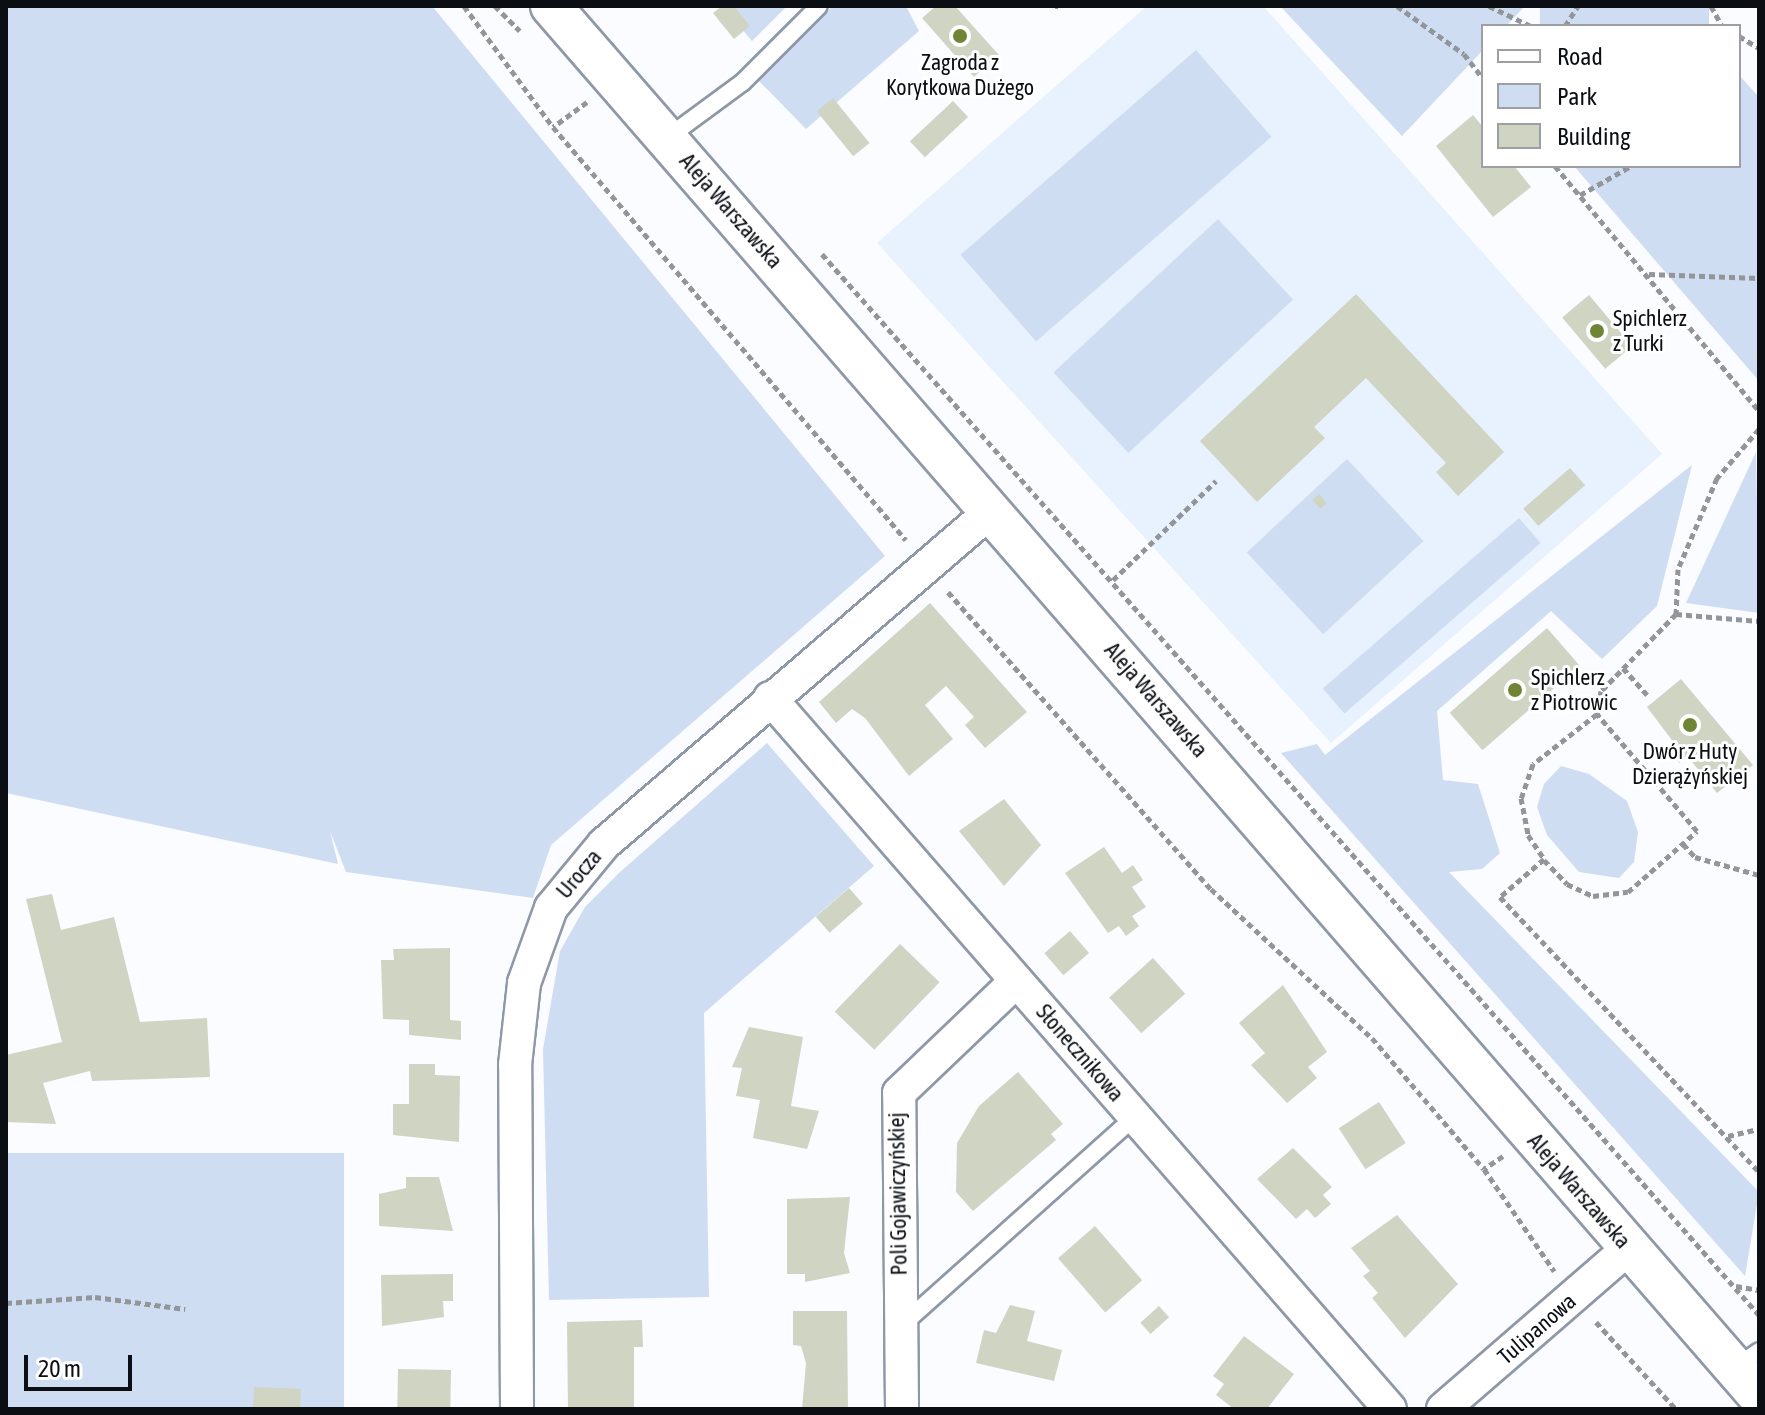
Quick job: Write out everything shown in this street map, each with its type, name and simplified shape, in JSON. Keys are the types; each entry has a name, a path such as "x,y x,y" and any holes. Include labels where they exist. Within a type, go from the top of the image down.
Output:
{"street":[{"name":"Aleja Warszawska","path":"551,6 1530,1136 1629,1248 1751,1371"},
{"name":"Urocza","path":"517,1409 512,1119 519,1023 536,942 572,876 770,698 991,511"},
{"name":"Słonecznikowa","path":"770,698 1390,1409"},
{"name":"Poli Gojawiczyńskiej","path":"902,1409 899,1093 1016,981"},
{"name":"Tulipanowa","path":"1443,1409 1629,1248"}],"lane":[{"path":"667,138 743,82 819,6"},
{"path":"901,1326 1135,1117"}],"path":[{"path":"464,6 553,127 907,542"},
{"path":"495,6 526,38"},
{"path":"1397,6 1464,54 1481,75"},
{"path":"1489,6 1527,24"},
{"path":"1566,24 1578,6"},
{"path":"1711,6 1714,24"},
{"path":"1741,37 1759,48"},
{"path":"553,127 588,102 577,91"},
{"path":"1557,168 1759,411"},
{"path":"1579,195 1627,168"},
{"path":"1648,274 1759,278"},
{"path":"974,424 1569,1103 1759,1315"},
{"path":"1597,714 1697,831 1628,892 1593,896 1567,884 1544,859 1528,835 1521,798 1533,764 1597,714 1601,691 1676,614 1678,569 1717,478 1759,429"},
{"path":"1113,580 1216,481"},
{"path":"958,604 1211,889 1372,1038 1484,1169 1574,1298 1676,1409"},
{"path":"1676,614 1759,621"},
{"path":"1623,668 1647,695"},
{"path":"1683,844 1695,857 1759,875"},
{"path":"1544,859 1500,897 1759,1172"},
{"path":"1484,1169 1569,1103"},
{"path":"1728,1136 1759,1129"},
{"path":"1735,1286 1759,1290"},
{"path":"6,1303 95,1297 185,1309"}],"shaded area":[{"path":"1147,6 1263,6 1662,454 1331,743 877,243"}],"green space":[{"path":"6,6 432,6 885,556 551,845 533,898 346,872 330,831 338,864 6,793"},
{"path":"722,6 787,6 752,41"},
{"path":"833,6 906,6 919,31 806,129 756,78"},
{"path":"1280,6 1525,6 1508,24 1481,24 1481,52 1402,136"},
{"path":"1540,6 1709,6 1709,24 1540,24"},
{"path":"1196,50 1271,137 1036,341 961,255"},
{"path":"1741,77 1759,97 1759,381 1576,168 1741,168"},
{"path":"1218,219 1293,299 1128,453 1053,372"},
{"path":"1756,452 1759,613 1686,603"},
{"path":"1347,459 1423,541 1323,634 1247,552"},
{"path":"1692,465 1657,606 1602,659 1551,611 1437,711 1443,780 1478,784 1500,853 1482,869 1449,872 1759,1192 1745,1276 1281,753 1317,744 1325,755"},
{"path":"1519,518 1541,543 1344,713 1323,689"},
{"path":"767,743 874,866 704,1013 709,1297 549,1300 543,1049 560,951 585,907 619,873"},
{"path":"1561,766 1589,774 1627,801 1638,832 1634,862 1619,878 1579,872 1547,835 1537,807 1544,784"},
{"path":"6,1153 344,1153 344,1409 6,1409"}],"building":[{"path":"722,6 734,6 750,26 734,39 713,13"},
{"name":"Zagroda z Korytkowa Dużego","path":"936,6 955,6 999,55 974,77 922,18"},
{"path":"833,98 870,143 853,156 817,111"},
{"path":"953,101 968,117 925,157 910,141"},
{"path":"1473,115 1481,125 1481,168 1516,168 1531,187 1493,217 1436,146"},
{"path":"1356,294 1504,452 1458,496 1436,472 1446,463 1366,378 1314,427 1325,438 1257,502 1200,441"},
{"name":"Spichlerz z Turki","path":"1589,295 1632,346 1605,369 1562,317"},
{"path":"1570,468 1585,485 1538,526 1523,509"},
{"path":"1319,494 1327,503 1320,509 1312,500"},
{"path":"930,603 1027,712 985,748 965,725 974,717 946,686 925,705 953,739 909,776 865,718 852,709 836,723 819,702"},
{"name":"Spichlerz z Piotrowic","path":"1547,628 1580,666 1482,750 1450,713"},
{"name":"Dwór z Huty Dzierążyńskiej","path":"1681,679 1753,765 1717,793 1688,757 1679,763 1667,748 1674,743 1647,707"},
{"path":"1004,799 1041,845 1004,886 959,831"},
{"path":"1104,847 1122,873 1133,865 1143,880 1132,887 1146,907 1132,916 1139,926 1126,936 1119,926 1108,933 1065,873"},
{"path":"849,888 863,904 830,933 816,917"},
{"path":"52,894 61,930 114,917 140,1022 207,1018 210,1077 92,1081 90,1071 43,1083 56,1124 6,1122 6,1055 62,1042 26,899"},
{"path":"1070,931 1089,953 1063,975 1044,953"},
{"path":"900,944 940,982 874,1050 835,1012"},
{"path":"450,948 450,1020 461,1021 461,1040 409,1035 409,1020 383,1019 381,960 394,960 393,949"},
{"path":"1153,958 1185,994 1141,1033 1109,997"},
{"path":"1283,985 1327,1052 1308,1067 1317,1078 1287,1103 1251,1065 1265,1053 1239,1023"},
{"path":"749,1027 803,1037 791,1106 819,1111 807,1149 753,1138 760,1100 736,1096 742,1068 732,1067"},
{"path":"409,1064 435,1064 435,1075 460,1076 459,1142 393,1135 393,1104 409,1104"},
{"path":"1018,1072 1063,1124 1051,1134 1056,1140 973,1211 956,1192 957,1143 979,1106"},
{"path":"1379,1102 1406,1143 1365,1169 1339,1128"},
{"path":"1293,1148 1332,1187 1323,1195 1331,1204 1315,1218 1307,1209 1296,1219 1257,1179"},
{"path":"406,1177 439,1177 453,1231 379,1226 379,1194 406,1188"},
{"path":"850,1197 844,1253 850,1273 805,1282 805,1274 787,1274 787,1199"},
{"path":"1397,1215 1458,1284 1405,1338 1372,1298 1378,1293 1363,1276 1370,1271 1351,1248"},
{"path":"1095,1226 1142,1280 1105,1312 1058,1258"},
{"path":"453,1274 453,1301 443,1301 444,1317 382,1326 381,1275"},
{"path":"1010,1305 1035,1311 1027,1341 1062,1350 1054,1381 976,1363 984,1330 996,1333"},
{"path":"1159,1306 1169,1317 1150,1334 1140,1323"},
{"path":"793,1311 847,1311 848,1409 802,1409 806,1363 801,1346 793,1345"},
{"path":"642,1320 643,1347 634,1347 634,1409 568,1409 567,1322"},
{"path":"1244,1336 1294,1374 1267,1409 1234,1409 1216,1395 1224,1384 1213,1376"},
{"path":"398,1369 451,1370 450,1409 397,1409"},
{"path":"254,1387 301,1389 300,1409 253,1409"}],"place":[{"name":"Zagroda z Korytkowa Dużego","path":"960,36"},
{"name":"Spichlerz z Turki","path":"1597,331"},
{"name":"Spichlerz z Piotrowic","path":"1515,690"},
{"name":"Dwór z Huty Dzierążyńskiej","path":"1690,725"}]}
